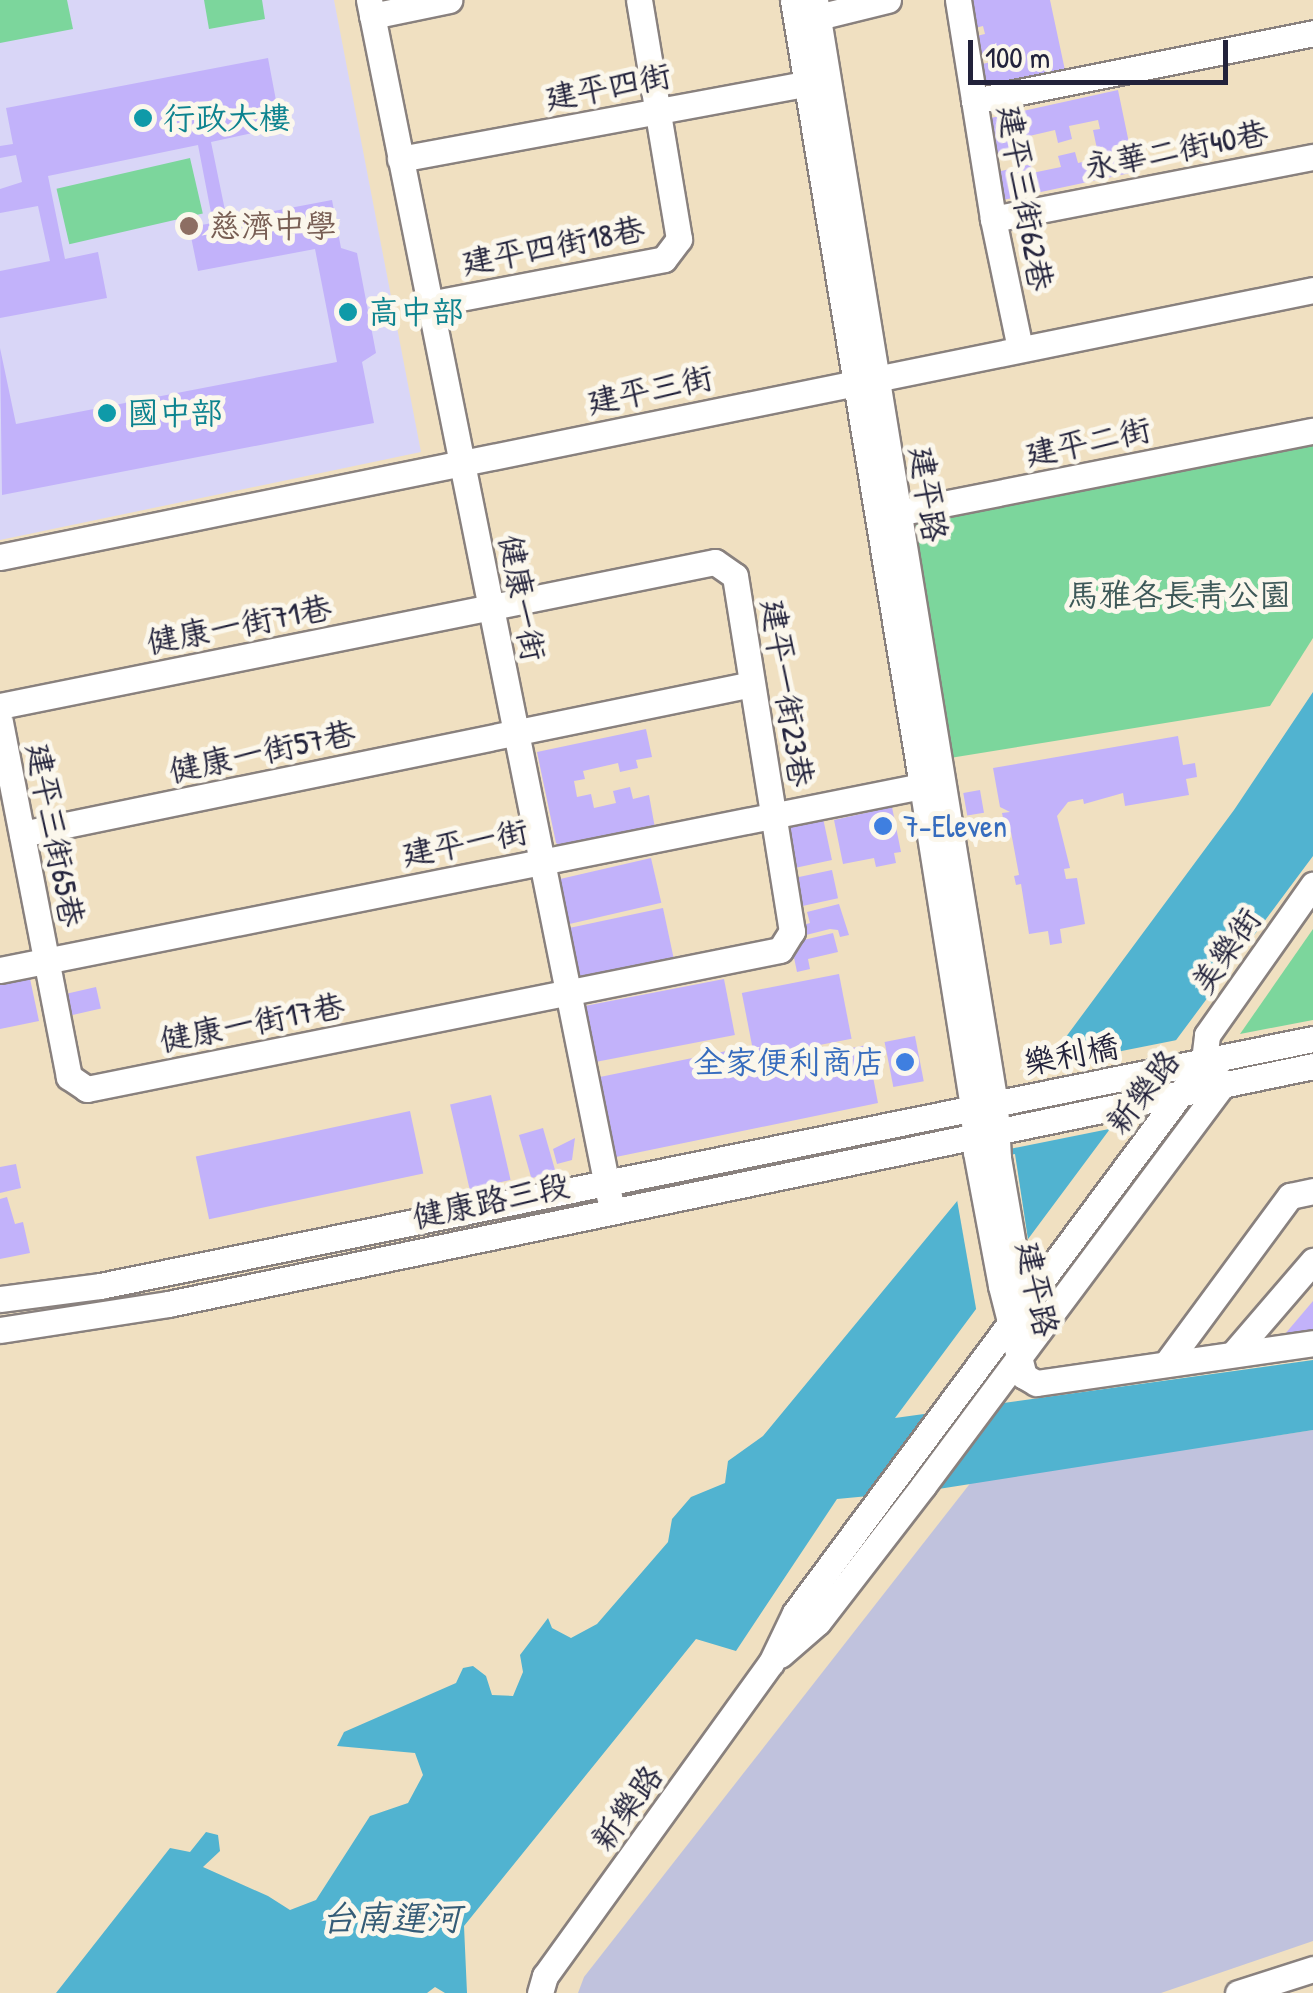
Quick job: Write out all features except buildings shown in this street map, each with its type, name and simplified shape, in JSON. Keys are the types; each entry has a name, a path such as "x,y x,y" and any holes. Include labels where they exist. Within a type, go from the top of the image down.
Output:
{"street":[{"path":"370,8 450,0"},
{"name":"建平四街18巷","path":"429,304 664,258 679,239 639,0"},
{"name":"建平路","path":"793,0 817,82 984,1106 988,1161 1016,1313 1018,1358"},
{"path":"816,9 888,0"},
{"name":"建平三街62巷","path":"958,0 993,219 1020,348"},
{"name":"健康一街","path":"370,8 609,1196"},
{"name":"建平路","path":"816,9 817,82"},
{"path":"974,101 1313,34"},
{"name":"建平四街","path":"400,160 817,82"},
{"name":"永華二街40巷","path":"993,219 1313,157"},
{"name":"建平三街","path":"0,557 1313,290"},
{"name":"建平二街","path":"888,516 1313,431"},
{"name":"建平一街23巷","path":"490,607 716,562 735,576 792,931 780,950"},
{"name":"健康一街71巷","path":"0,706 490,607"},
{"name":"健康一街57巷","path":"22,834 752,684"},
{"name":"建平三街65巷","path":"0,722 46,960"},
{"name":"建平一街","path":"0,970 933,784"},
{"name":"美樂街","path":"1204,1060 1208,1035 1313,884"},
{"name":"健康一街17巷","path":"46,960 69,1077 87,1090 780,950"},
{"name":"樂利橋","path":"984,1106 1313,1039"},
{"name":"新樂路","path":"540,1993 545,1976 771,1663 795,1613 1204,1060 1223,1084 818,1622 771,1663"},
{"name":"樂利橋","path":"985,1132 1313,1066"},
{"name":"健康路三段","path":"0,1330 168,1304 984,1106"},
{"name":"健康路三段","path":"0,1299 100,1286 985,1132"},
{"path":"1166,1364 1290,1196 1313,1190"},
{"path":"1233,1354 1313,1261"},
{"path":"1018,1358 1024,1376 1036,1384 1313,1343"},
{"path":"1238,1993 1313,1969"}],"shaded area":[{"name":"慈濟中學","path":"0,0 334,0 421,452 0,540"},
{"path":"1313,1430 1313,1941 1161,1993 578,1993 584,1977 972,1481"}],"green space":[{"path":"0,0 67,0 73,29 0,43"},
{"path":"204,0 262,0 265,19 209,29"},
{"path":"190,158 203,214 69,244 57,189"},
{"name":"馬雅各長青公園","path":"1313,441 1313,638 1270,706 950,758 911,532 918,521"},
{"path":"1313,929 1313,1020 1240,1034"}],"water":[{"name":"台南運河","path":"1313,692 1313,856 895,1418 1313,1360 1313,1430 932,1490 837,1499 736,1651 696,1639 464,1926 467,1993 445,1993 435,1987 427,1993 56,1993 170,1848 190,1852 206,1832 218,1835 220,1851 203,1867 290,1910 316,1900 370,1816 408,1803 423,1775 415,1753 337,1746 344,1732 456,1683 463,1668 473,1666 486,1676 492,1695 513,1696 523,1672 520,1655 548,1618 552,1628 571,1638 597,1624 668,1542 672,1519 691,1497 725,1483 728,1461 763,1436 1001,1148 1037,1076 1234,810"}],"pier":[{"path":"1182,1039 1119,1127 990,1153 1036,1068"},
{"path":"1015,1154 1029,1246 977,1314 956,1194 984,1160"}],"place":[{"name":"行政大樓","path":"143,118"},
{"name":"慈濟中學","path":"189,226"},
{"name":"高中部","path":"348,312"},
{"name":"國中部","path":"107,413"},
{"name":"7-Eleven","path":"883,826"},
{"name":"全家便利商店","path":"905,1062"}]}
